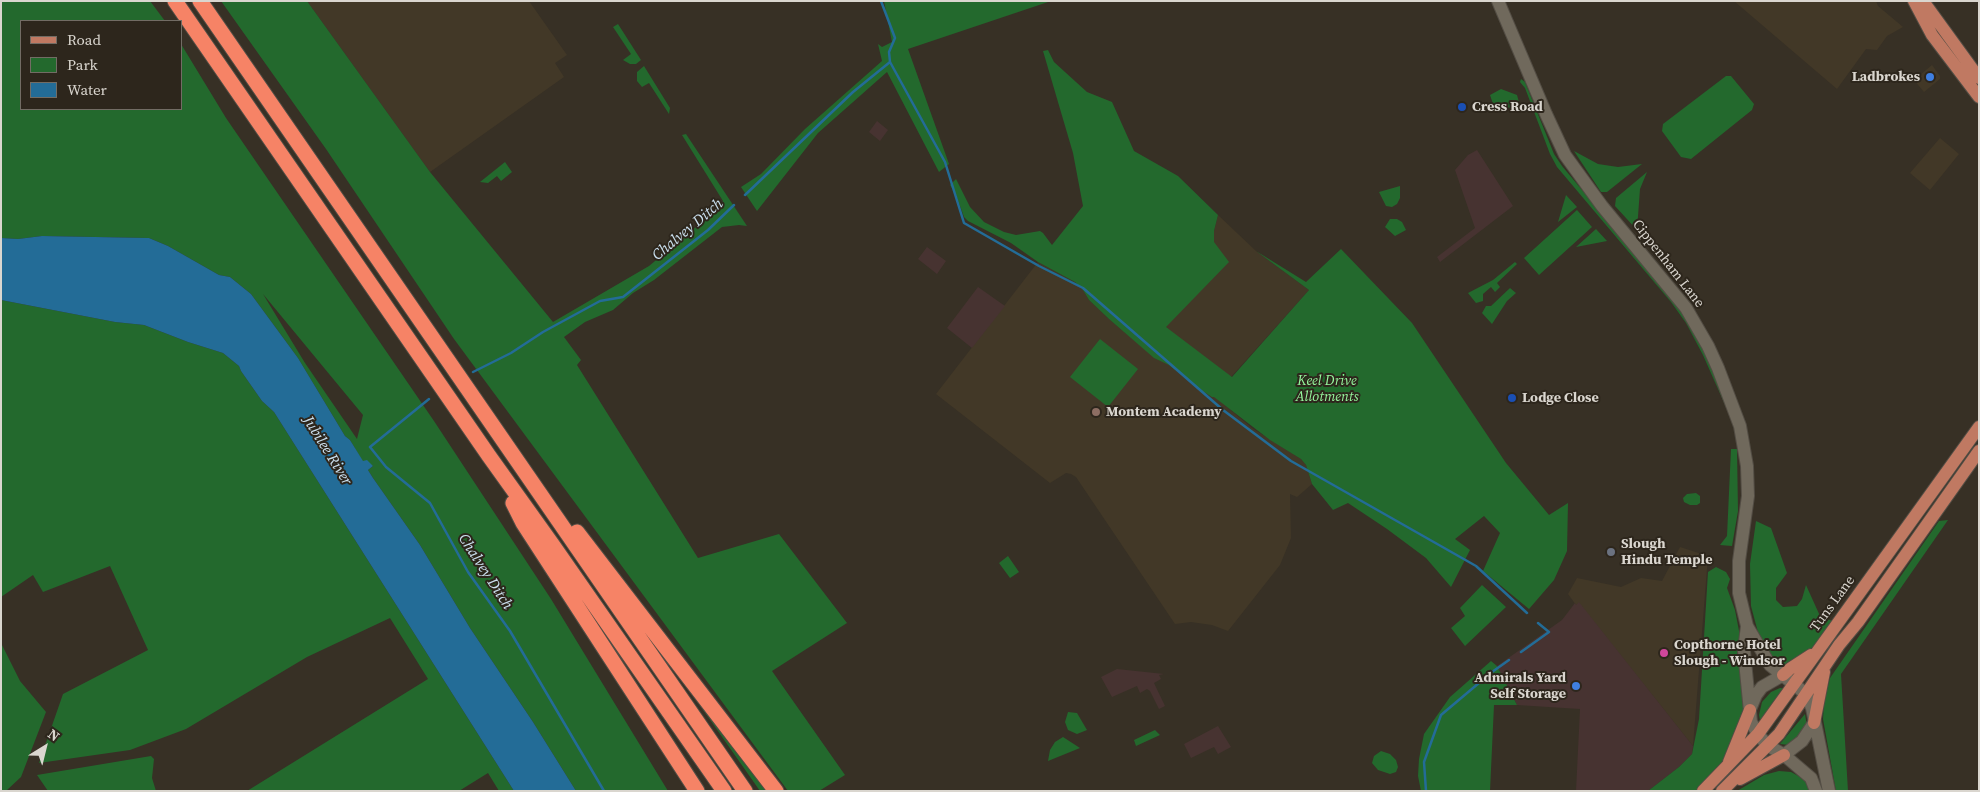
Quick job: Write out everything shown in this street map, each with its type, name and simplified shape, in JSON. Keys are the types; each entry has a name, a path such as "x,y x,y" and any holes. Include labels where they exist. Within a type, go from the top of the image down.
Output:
{"highway":[{"path":"175,1 489,456 724,791"},
{"path":"200,1 745,791"},
{"path":"489,456 524,522 697,791"},
{"path":"519,462 591,549 776,791"}],"main road":[{"path":"1914,1 1932,35 1979,97"},
{"path":"1923,1 1979,78"},
{"name":"Tuns Lane","path":"1703,791 1758,734 1979,427"},
{"path":"1727,787 1779,734 1979,451"},
{"path":"1783,675 1816,653"},
{"path":"1814,723 1825,667"},
{"path":"1728,765 1750,710"},
{"path":"1727,787 1784,755"}],"street":[{"name":"Cippenham Lane","path":"1498,1 1565,155 1602,206 1686,308 1708,346 1733,403 1740,426 1747,466 1748,496 1740,562 1739,593 1747,626 1770,665 1806,694"},
{"name":"Cippenham Lane","path":"1747,626 1744,651 1751,722 1758,734"},
{"path":"1750,710 1756,695 1762,687 1783,675"},
{"path":"1806,694 1812,708 1828,791"},
{"path":"1784,755 1802,742 1814,723"},
{"path":"1758,734 1767,745 1784,755 1811,778 1816,791"}],"shaded area":[{"path":"307,1 529,1 567,55 555,63 564,77 430,172"},
{"path":"1734,1 1876,1 1878,6 1903,27 1887,36 1877,50 1866,49 1837,89"},
{"path":"1932,65 1940,79 1924,92 1914,80"},
{"path":"877,121 888,130 880,141 869,132"},
{"path":"1940,138 1959,154 1930,190 1910,173"},
{"path":"1477,150 1513,206 1440,262 1437,257 1475,228 1455,170 1468,155"},
{"name":"Montem Academy","path":"1218,215 1256,251 1309,290 1214,396 1252,428 1301,459 1306,465 1312,484 1297,497 1290,494 1291,538 1280,565 1228,631 1212,625 1191,622 1175,624 1076,477 1066,473 1050,483 936,394 1038,262 1075,282 1089,300 1147,351 1214,242 1214,231"},
{"path":"927,247 946,261 937,274 918,259"},
{"path":"978,287 1005,306 972,348 947,328"},
{"path":"1680,547 1708,556 1693,746 1579,603 1576,605 1568,594 1577,578 1621,587 1641,578 1662,581"},
{"name":"Admirals Yard Self Storage","path":"1579,602 1693,746 1692,754 1679,767 1648,791 1576,791 1580,709 1517,705 1497,666 1562,620 1575,603 1576,605"},
{"path":"1117,669 1164,674 1159,675 1161,679 1154,683 1165,706 1159,709 1150,691 1147,689 1140,693 1137,686 1112,697 1101,677"},
{"path":"1218,726 1231,747 1218,754 1214,747 1191,758 1184,744"}],"green space":[{"path":"1,1 150,1 164,20 20,20 20,110 182,110 182,46 226,118 434,421 551,599 668,791 576,791 533,722 470,628 420,545 368,470 373,466 363,462 298,358 251,294 230,277 219,275 168,246 149,238 42,236 18,239 1,238","holes":["263,294 363,415 357,439 305,363"]},
{"path":"221,1 307,1 430,172 553,322 649,266 720,207 723,201 682,135 686,134 747,226 722,227 613,310 585,322 564,337 581,360 577,365 698,558 779,534 847,623 772,671 845,775 819,791 788,791 454,339 326,149"},
{"path":"884,1 1051,1 908,49 949,164 939,172 887,72 818,133 757,211 741,187 761,174 805,129 882,61 878,44 882,47 892,42"},
{"path":"618,24 641,60 636,64 630,64 623,60 631,54 613,27"},
{"name":"Keel Drive Allotments","path":"1048,50 1054,62 1087,92 1112,102 1134,151 1178,176 1218,215 1214,231 1214,242 1229,262 1166,327 1232,377 1309,290 1256,251 1306,282 1341,249 1412,323 1506,463 1549,515 1568,503 1567,551 1554,580 1529,609 1483,571 1500,533 1484,516 1455,539 1470,550 1451,587 1426,558 1348,503 1333,510 1312,484 1306,465 1301,459 1270,440 1169,365 1154,358 1089,300 1075,282 964,217 950,185 956,179 970,207 984,222 1004,232 1016,235 1040,231 1052,245 1083,206 1073,153 1043,51"},
{"path":"644,66 670,108 669,114 649,83 642,87 637,81 637,72"},
{"path":"1726,76 1731,76 1754,104 1752,110 1691,159 1681,157 1662,131 1663,124"},
{"path":"1521,79 1525,82 1554,154 1562,166 1674,300 1709,355 1733,423 1703,355 1686,323 1671,302 1557,167 1550,154 1525,88 1520,82"},
{"path":"1501,89 1517,95 1520,106 1512,108 1494,107 1490,95"},
{"path":"1574,151 1598,164 1618,167 1642,164 1607,192 1601,192"},
{"path":"505,162 512,172 501,181 497,176 488,183 480,182"},
{"path":"1647,172 1640,189 1637,230 1615,206 1616,198"},
{"path":"1400,186 1400,198 1397,204 1392,207 1386,206 1379,192"},
{"path":"1566,195 1577,207 1558,222"},
{"path":"1577,210 1592,227 1539,275 1524,258"},
{"path":"1390,219 1397,219 1402,222 1406,230 1395,236 1385,227"},
{"path":"1596,229 1607,241 1576,247"},
{"path":"1515,262 1517,264 1497,283 1500,287 1495,292 1491,287 1483,294 1483,301 1476,303 1468,293 1493,280"},
{"path":"1510,288 1516,293 1507,301 1492,324 1482,313 1486,306 1491,306"},
{"path":"1,300 115,322 144,325 223,353 239,366 262,401 274,412 514,791 499,791 488,773 459,791 247,791 428,679 390,618 307,657 186,729 130,750 39,763 63,694 148,650 110,566 43,592 33,575 1,597"},
{"path":"1100,339 1138,369 1108,407 1070,377"},
{"path":"1731,449 1737,449 1738,511 1732,546 1720,545 1727,536"},
{"path":"1696,493 1700,496 1700,503 1690,505 1684,502 1683,498 1687,494"},
{"path":"1948,520 1841,674 1848,791 1836,791 1823,719 1824,702 1830,678 1939,521"},
{"path":"1756,521 1771,528 1787,573 1776,588 1776,600 1783,607 1797,606 1802,599 1806,585 1820,616 1835,622 1812,652 1785,665 1777,663 1768,654 1759,636 1751,606 1750,564"},
{"path":"1008,556 1019,572 1010,578 999,563"},
{"path":"1716,567 1726,572 1730,579 1727,588 1735,610 1740,636 1737,645 1737,661 1745,671 1745,714 1730,755 1699,791 1648,791 1679,767 1692,754 1699,719 1708,572"},
{"path":"1482,585 1506,607 1465,646 1451,628 1465,616 1460,608"},
{"path":"1,643 20,681 46,712 21,777 6,791 1,791"},
{"path":"1491,661 1497,666 1517,705 1494,705 1490,791 1421,791 1418,776 1424,734 1450,697"},
{"path":"680,677 768,791 760,791"},
{"path":"1780,688 1788,689 1761,725 1759,715 1762,702 1771,692"},
{"path":"1068,712 1077,713 1087,730 1077,734 1068,730 1065,722"},
{"path":"1805,714 1807,726 1800,738 1789,745 1780,744"},
{"path":"1155,730 1160,735 1136,746 1134,740"},
{"path":"1063,737 1080,748 1048,761 1050,750 1055,742"},
{"path":"1381,751 1390,754 1396,760 1398,767 1396,772 1390,774 1378,770 1372,763 1374,756"},
{"path":"151,756 154,759 152,778 156,791 48,791 37,775"},
{"path":"1779,771 1791,772 1804,779 1812,791 1737,791 1764,775"}],"water":[{"name":"Jubilee River","path":"42,236 149,238 168,246 219,275 230,277 251,294 298,358 345,436 350,440 363,461 367,460 373,466 368,470 420,545 470,628 533,722 576,791 514,791 274,412 262,401 239,366 223,353 144,325 115,322 1,300 1,238 18,239"}],"waterway":[{"path":"881,1 895,38 889,52 890,62 945,162 964,223 1039,266 1083,288 1223,410 1291,461 1476,566 1527,613"},
{"name":"Chalvey Ditch","path":"745,195 853,92 890,62"},
{"name":"Chalvey Ditch","path":"473,372 511,353 543,332 600,301 623,297 708,230 734,205"},
{"name":"Chalvey Ditch","path":"429,399 370,447 386,467 430,503 468,572 510,631 604,791"},
{"path":"1521,652 1549,632 1538,623"},
{"path":"1426,791 1424,762 1441,715 1509,660"}],"place":[{"name":"Ladbrokes","path":"1930,77"},
{"name":"Cress Road","path":"1462,107"},
{"name":"Lodge Close","path":"1512,398"},
{"name":"Montem Academy","path":"1096,412"},
{"name":"Slough Hindu Temple","path":"1611,552"},
{"name":"Copthorne Hotel Slough - Windsor","path":"1664,653"},
{"name":"Admirals Yard Self Storage","path":"1576,686"}]}
